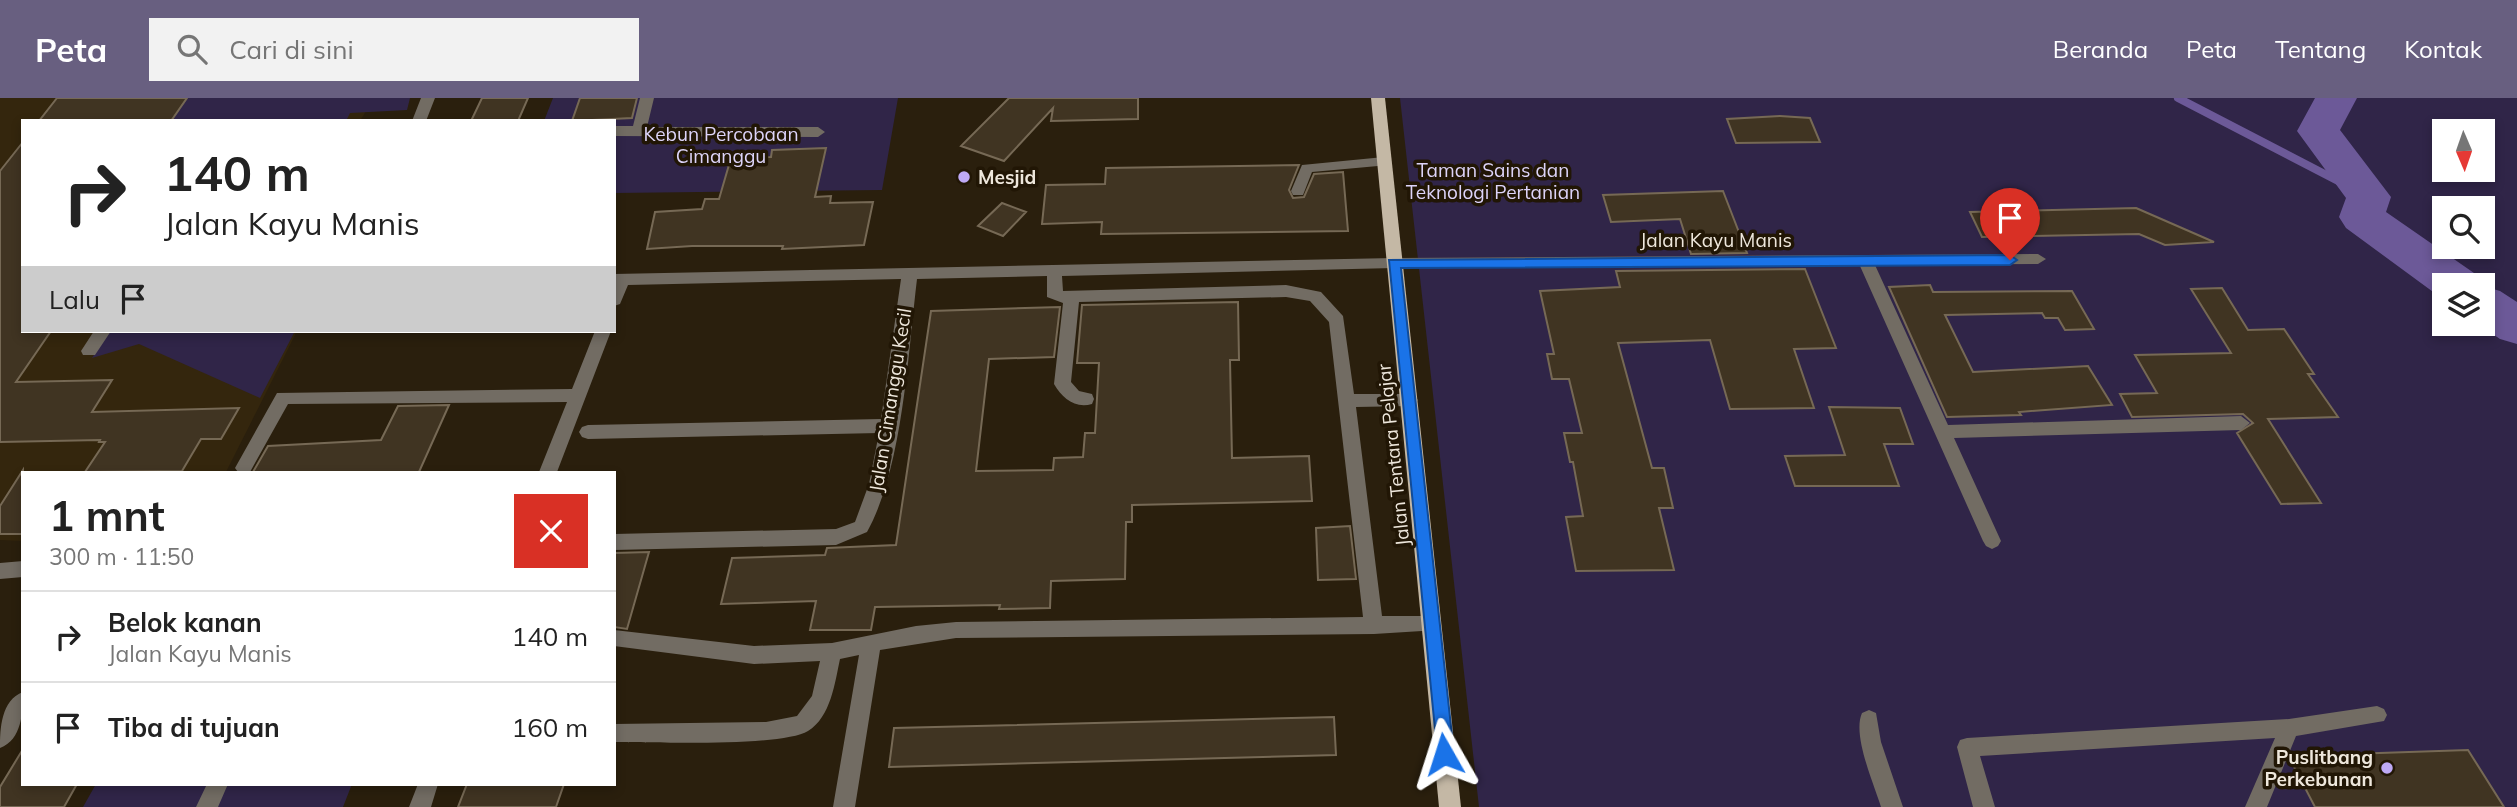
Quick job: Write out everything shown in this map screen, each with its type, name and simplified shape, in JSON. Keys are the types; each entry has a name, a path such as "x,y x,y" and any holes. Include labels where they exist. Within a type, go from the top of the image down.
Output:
{"main road":[{"name":"Jalan Tentara Pelajar","path":"1378,98 1450,807"}],"street":[{"path":"420,119 428,98"},
{"path":"639,131 647,98"},
{"path":"616,131 818,132"},
{"path":"1298,191 1307,168 1384,162"},
{"name":"Jalan Kayu Manis","path":"1394,263 2038,259"},
{"path":"1865,260 1992,541"},
{"path":"618,280 1394,263"},
{"path":"1055,270 1053,293 1060,298 1286,291 1315,296 1337,320 1374,626"},
{"name":"Jalan Cimanggu Kecil","path":"616,542 836,537 860,528 872,509 888,426 910,274"},
{"path":"1072,297 1062,384 1074,397 1086,399"},
{"path":"89,351 102,333"},
{"path":"548,471 602,333"},
{"path":"244,468 284,398 578,396"},
{"path":"1346,401 1410,400"},
{"path":"1942,432 2241,423"},
{"path":"588,432 888,426"},
{"path":"0,571 21,569"},
{"path":"616,638 754,655 832,652 916,634 957,630 1431,624"},
{"path":"844,807 871,644"},
{"path":"616,733 766,732 803,724 821,699 832,652"},
{"path":"0,739 21,704"},
{"path":"1984,807 1967,747 2289,728 2376,715"},
{"path":"1869,719 1871,742 1892,807"},
{"path":"2256,807 2289,728"},
{"path":"207,807 217,786"},
{"path":"419,807 427,786"}],"shaded area":[{"path":"0,98 374,98 361,119 21,119 21,333 296,333 227,471 21,471 21,541 0,540"}],"green space":[{"path":"107,98 410,98 407,110 350,113 347,119 165,119"},
{"name":"Kebun Percobaan Cimanggu","path":"553,98 898,98 882,190 616,193 616,119 545,119"},
{"name":"Taman Sains dan Teknologi Pertanian","path":"1400,98 2517,98 2517,807 1479,807"},
{"path":"108,333 294,333 260,398 139,344 92,358"},
{"path":"95,786 351,786 343,807 83,807"}],"building":[{"path":"57,98 187,98 172,119 41,119"},
{"path":"482,98 528,98 519,119 472,119"},
{"path":"580,98 637,98 632,118 573,119"},
{"path":"1009,98 1138,98 1138,119 1051,121 1053,108 1004,161 961,146"},
{"path":"1780,116 1810,118 1820,142 1736,143 1727,119"},
{"path":"21,145 21,333 50,333 16,382 112,380 92,412 239,408 221,439 201,439 182,471 86,471 105,442 99,442 100,440 0,442 0,171"},
{"path":"826,148 815,197 831,196 830,203 873,202 864,245 782,249 783,246 647,249 655,212 702,209 705,199 719,199 731,158 771,157 772,150"},
{"path":"1299,165 1289,190 1293,198 1304,197 1314,174 1343,172 1348,231 1101,234 1102,222 1042,224 1046,185 1105,184 1106,168"},
{"path":"1723,191 1747,253 1691,254 1680,219 1611,222 1603,195"},
{"path":"1002,203 1026,212 1003,236 978,226"},
{"path":"2136,208 2214,242 2165,245 2139,234 1982,237 1970,212"},
{"path":"1805,269 1836,348 1794,349 1814,408 1730,409 1710,340 1618,343 1652,468 1664,468 1673,508 1659,508 1674,570 1576,571 1566,517 1583,516 1573,462 1570,462 1564,433 1582,433 1569,379 1552,379 1547,354 1554,354 1540,291 1620,287 1616,271"},
{"path":"1930,285 1933,292 2072,291 2094,329 2065,330 2058,318 2045,318 2042,313 1945,315 1973,372 2088,366 2112,405 2019,412 2021,415 1947,417 1889,287"},
{"path":"2222,288 2248,330 2284,329 2314,374 2308,374 2338,417 2268,419 2321,503 2281,504 2237,433 2253,423 2243,414 2132,417 2120,394 2157,393 2135,355 2231,353 2191,289"},
{"path":"1238,302 1239,360 1230,360 1232,458 1309,456 1312,501 1132,505 1132,522 1126,522 1125,579 1051,581 1050,608 999,609 1000,605 875,607 871,630 810,630 816,601 721,604 732,558 825,555 827,548 896,545 931,311 1060,307 1054,357 989,359 976,471 1053,470 1054,458 1083,457 1085,433 1095,433 1099,363 1077,363 1082,305"},
{"path":"449,405 419,471 254,471 268,446 381,440 398,406"},
{"path":"1829,407 1900,408 1913,444 1884,444 1899,486 1795,486 1785,456 1845,455"},
{"path":"21,473 21,534 0,534 0,506"},
{"path":"1350,526 1356,579 1318,580 1316,528"},
{"path":"649,552 627,629 616,627 616,553"},
{"path":"1334,717 1336,755 889,767 894,728"},
{"name":"Puslitbang Perkebunan","path":"2468,750 2504,807 2315,807 2290,759 2291,756"},
{"path":"21,752 21,786 76,786 64,807 0,807 0,787"},
{"path":"466,786 563,786 556,807 458,807"}],"waterway":[{"path":"2178,98 2369,197"},
{"path":"2336,98 2318,131 2369,197 2362,217 2440,273"},
{"path":"2495,311 2517,326"}],"place":[{"name":"Mesjid","path":"964,177"},
{"name":"Puslitbang Perkebunan","path":"2387,768"}],"route":[{"path":"1444,754 1394,263 2010,260"}]}
